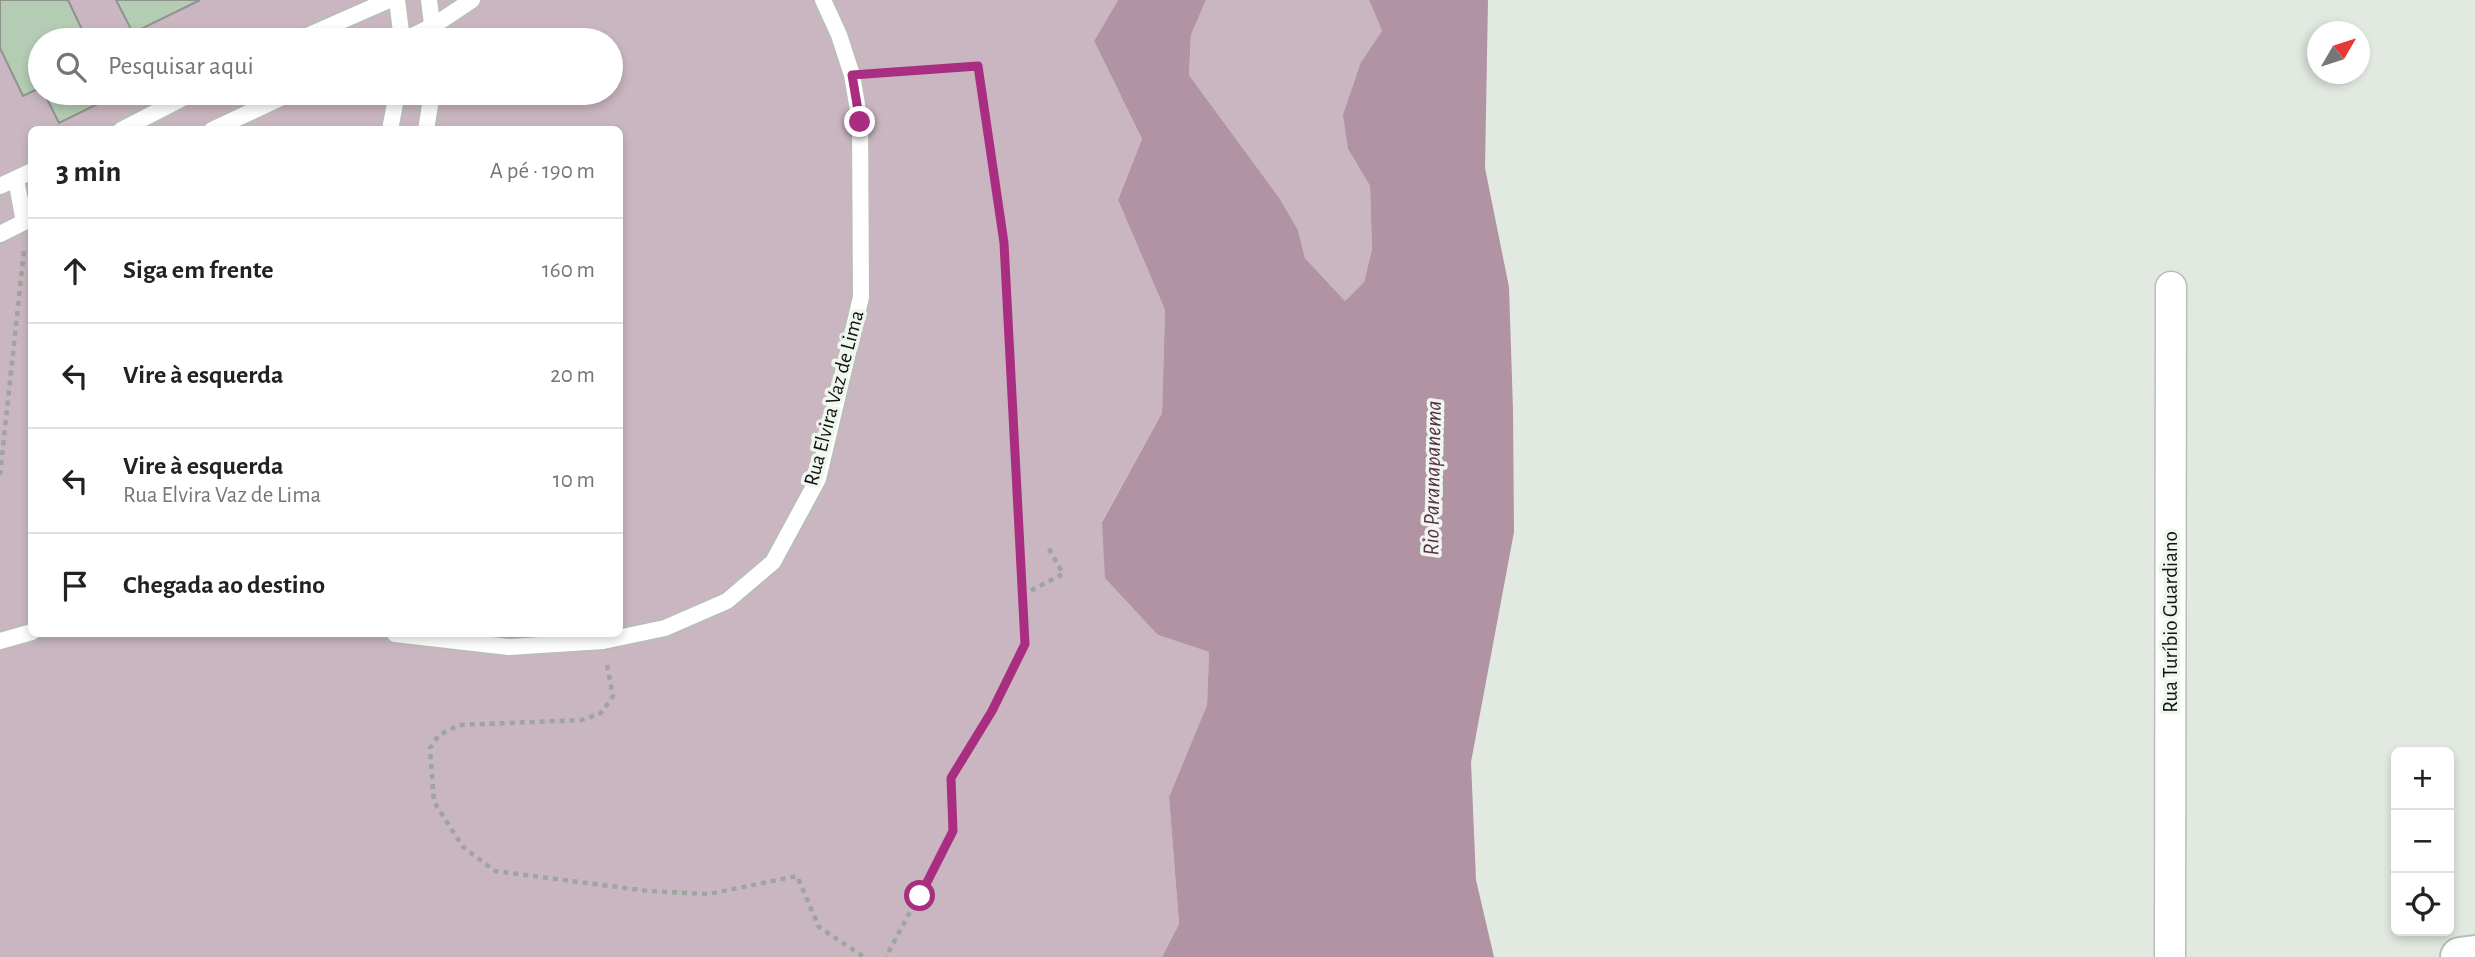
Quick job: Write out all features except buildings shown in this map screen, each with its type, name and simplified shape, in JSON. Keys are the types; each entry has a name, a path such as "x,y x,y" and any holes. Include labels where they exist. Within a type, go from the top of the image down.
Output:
{"main road":[{"path":"2460,957 2475,955"}],"street":[{"name":"Rua Turíbio Guardiano","path":"2170,957 2171,287"}],"lane":[{"path":"325,28 389,0"},
{"path":"397,0 401,28"},
{"path":"429,0 432,28"},
{"path":"439,28 472,0"},
{"name":"Rua Elvira Vaz de Lima","path":"623,637 665,628 727,601 773,562 818,479 861,297 860,122 852,75 823,0"},
{"path":"129,126 170,105"},
{"path":"220,126 265,105"},
{"path":"391,126 395,105"},
{"path":"427,126 430,105"},
{"path":"0,186 28,173"},
{"path":"0,234 28,220 16,178"},
{"path":"0,641 28,633"},
{"name":"Rua Elvira Vaz de Lima","path":"419,637 509,648 603,641 622,637"}],"path":[{"path":"852,75 978,66 1004,243 1025,644 992,711 951,778 953,831 886,957"},
{"path":"0,475 28,220"},
{"path":"1023,596 1063,575 1047,545"},
{"path":"603,641 613,696 601,713 582,720 459,724 439,735 430,748 434,802 463,847 495,871 648,891 709,894 797,876 819,927 864,957"}],"shaded area":[{"path":"0,0 1118,0 1094,41 1142,139 1118,200 1165,310 1162,413 1102,521 1158,635 1209,652 1207,705 1169,797 1179,924 1162,957 0,957"},
{"path":"1206,0 1369,0 1382,31 1361,62 1348,149 1370,186 1372,249 1364,282 1345,301 1305,258 1298,230 1280,199 1189,75 1191,35"}],"water":[{"name":"Rio Paranapanema","path":"1118,0 1206,0 1191,35 1189,75 1280,199 1298,230 1305,258 1345,301 1364,282 1372,249 1370,186 1348,149 1343,115 1361,62 1382,31 1369,0 1488,0 1485,168 1509,287 1514,532 1471,762 1476,880 1494,957 1162,957 1179,924 1169,797 1207,705 1209,652 1158,635 1105,578 1102,522 1162,413 1165,310 1118,200 1142,139 1094,41"}],"route":[{"path":"860,122 852,75 978,66 1004,243 1025,644 992,711 951,778 953,831 920,896"}]}
